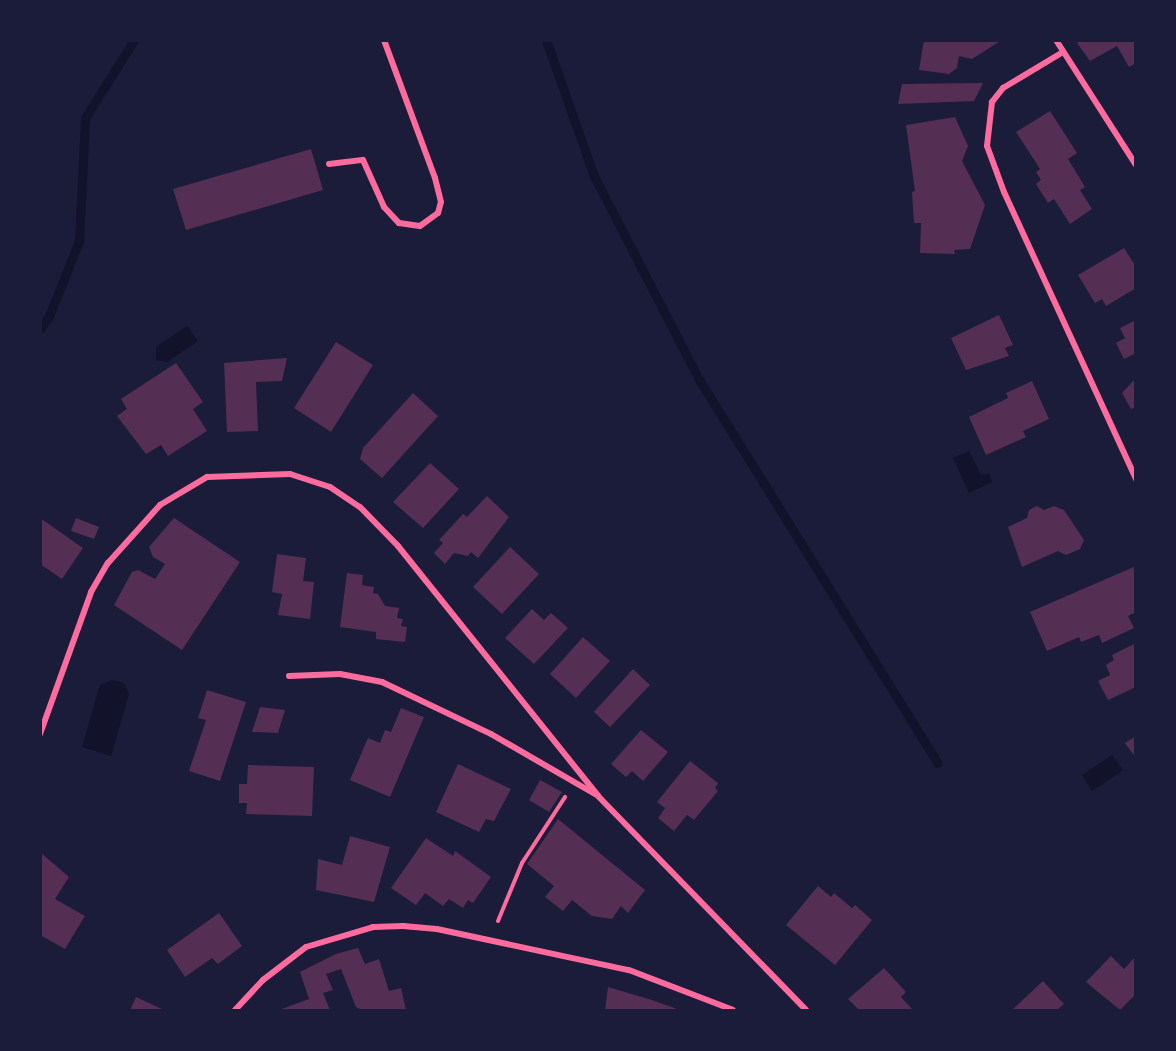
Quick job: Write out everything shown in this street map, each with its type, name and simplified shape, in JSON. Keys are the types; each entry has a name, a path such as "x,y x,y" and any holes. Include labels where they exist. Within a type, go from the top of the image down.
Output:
{"street":[{"path":"329,164 363,160 384,207 399,223 420,226 438,213 441,202 435,178 384,40"},
{"path":"1056,40 1136,165"},
{"path":"1063,52 1003,88 992,102 987,146 1004,192 1136,479"},
{"path":"40,734 91,592 108,563 146,518 175,494 207,477 290,474 330,487 360,507 398,546 598,796 806,1011"},
{"path":"289,676 340,674 382,682 491,734 598,796"},
{"path":"235,1011 263,980 306,947 373,927 403,926 437,929 629,970 733,1011"}],"path":[{"path":"498,921 522,862 567,794"}],"shaded area":[{"path":"187,326 198,341 167,362 156,360 156,347"},
{"path":"969,451 981,475 989,473 992,482 969,493 953,458"},
{"path":"112,680 124,683 129,694 111,756 82,747 100,685"},
{"path":"1112,755 1123,770 1092,791 1082,775"}],"building":[{"path":"924,40 1002,40 972,59 959,56 957,68 949,74 919,70"},
{"path":"1081,40 1136,40 1136,63 1129,67 1117,46 1090,61 1077,43"},
{"path":"983,83 974,101 898,104 902,84"},
{"path":"1050,111 1077,153 1068,159 1085,187 1080,190 1092,209 1070,224 1054,199 1048,203 1036,184 1041,180 1036,172 1040,169 1016,132"},
{"path":"955,117 968,146 962,161 985,205 970,249 954,250 955,254 920,253 921,223 914,223 912,192 915,191 906,125"},
{"path":"311,149 323,190 186,230 173,189"},
{"path":"1124,248 1136,267 1136,288 1106,306 1102,299 1095,303 1078,275"},
{"path":"999,315 1013,345 1005,348 1009,356 966,370 951,338"},
{"path":"1136,320 1136,353 1124,359 1116,343 1125,338 1120,328"},
{"path":"336,342 373,365 331,432 294,408"},
{"path":"287,358 282,381 256,382 258,431 227,432 224,363"},
{"path":"176,363 203,402 193,409 207,431 168,456 161,445 146,454 117,416 127,409 121,399"},
{"path":"1136,378 1136,407 1131,409 1122,393"},
{"path":"1032,381 1049,419 1023,431 1026,437 986,455 969,417 1008,398 1006,393"},
{"path":"413,393 438,416 382,478 360,459 363,448"},
{"path":"430,463 459,489 423,528 393,502"},
{"path":"487,496 509,517 478,558 471,552 468,556 454,553 445,564 434,553 443,543 439,540 463,514 467,517"},
{"path":"1037,506 1044,510 1054,506 1064,510 1084,540 1080,549 1066,555 1058,551 1022,567 1008,527 1027,518 1029,510"},
{"path":"40,518 83,548 62,579 40,564"},
{"path":"76,518 99,527 94,539 71,531"},
{"path":"174,518 240,562 182,650 114,605 132,572 138,570 155,579 165,564 153,557 149,547"},
{"path":"510,547 539,574 502,614 473,587"},
{"path":"277,554 306,558 303,581 314,582 310,619 278,615 282,594 272,592"},
{"path":"1136,566 1136,612 1128,616 1134,628 1102,643 1099,635 1081,642 1079,637 1047,651 1030,612"},
{"path":"347,573 363,575 362,585 374,587 373,593 378,594 385,606 399,608 397,618 403,619 401,626 407,627 405,642 376,639 376,632 340,627"},
{"path":"532,609 544,620 551,613 568,628 534,664 505,638"},
{"path":"583,637 610,661 576,698 550,674"},
{"path":"1136,643 1136,687 1108,700 1098,681 1110,675 1106,665 1114,660 1112,655"},
{"path":"633,669 650,685 610,727 594,712"},
{"path":"207,690 246,702 220,781 189,771 206,720 198,718"},
{"path":"260,707 285,710 278,733 252,732"},
{"path":"401,708 424,717 390,797 350,780 368,738 380,743 385,730 391,732"},
{"path":"641,730 668,752 643,781 632,771 626,777 611,764"},
{"path":"1136,736 1136,758 1125,743"},
{"path":"690,761 718,783 715,788 718,791 694,820 687,815 674,831 658,818 665,808 657,802"},
{"path":"458,764 511,789 494,821 486,819 479,832 436,812"},
{"path":"248,765 314,767 312,816 246,814 247,803 239,803 239,784 247,784"},
{"path":"540,780 562,792 549,812 529,800"},
{"path":"558,819 645,890 628,913 621,906 612,919 592,916 572,900 563,911 545,897 554,886 527,864"},
{"path":"350,836 390,847 374,902 316,890 318,859 342,865"},
{"path":"426,838 453,856 455,851 491,877 473,903 468,900 463,908 449,899 443,906 425,893 416,905 391,888"},
{"path":"40,852 69,877 55,899 85,916 65,949 40,935"},
{"path":"818,886 831,897 834,893 852,908 855,905 872,920 835,965 786,925"},
{"path":"219,913 242,946 218,964 212,958 185,977 167,950"},
{"path":"358,948 365,964 379,959 389,991 401,988 406,1010 362,1010 356,1007 341,969 326,974 333,990 323,993 330,1010 279,1010 309,999 300,972 336,954"},
{"path":"1111,956 1124,969 1136,956 1136,994 1120,1010 1086,982"},
{"path":"884,968 906,992 901,997 913,1010 859,1010 848,999"},
{"path":"1043,981 1064,1004 1057,1010 1012,1010"},
{"path":"608,987 652,1000 680,1010 605,1010"},
{"path":"136,997 164,1010 130,1010"}],"waterway":[{"path":"40,329 49,316 79,241 85,118 134,40"},
{"path":"546,40 594,176 700,381 938,763"}]}
